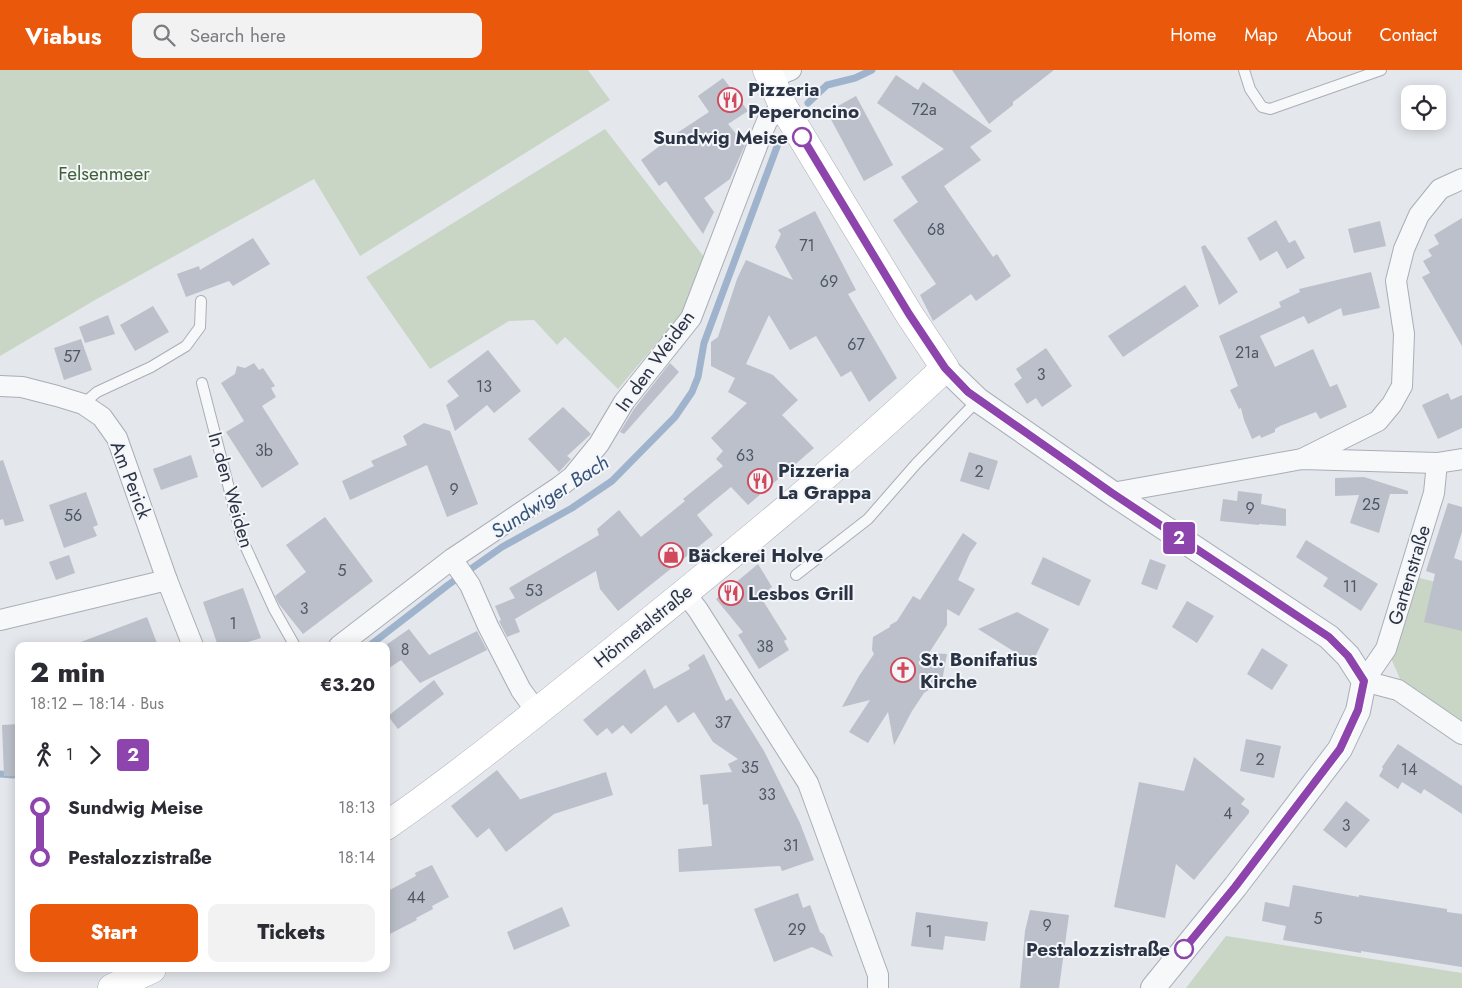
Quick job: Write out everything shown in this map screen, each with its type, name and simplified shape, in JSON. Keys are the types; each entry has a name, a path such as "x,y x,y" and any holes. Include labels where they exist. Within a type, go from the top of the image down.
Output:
{"main road":[{"path":"776,73 784,108 909,314 945,368"},
{"name":"Hönnetalstraße","path":"390,823 449,781 537,712 807,493 945,368"},
{"path":"112,988 146,972"}],"street":[{"name":"In den Weiden","path":"344,642 572,477 599,444 624,402 691,318 762,132 768,120 784,108"},
{"path":"1302,459 1378,421 1392,404 1402,386 1404,334 1396,281 1404,249 1419,215 1440,189 1462,179"},
{"path":"945,368 978,400 1112,493 1329,637 1348,656 1364,681 1398,690 1462,734"},
{"name":"Am Perick","path":"0,386 22,387 83,404 102,417 117,438 192,642"},
{"path":"1112,493 1302,459 1437,463 1462,459"},
{"name":"Gartenstraße","path":"1364,681 1386,649 1434,494 1437,463"},
{"path":"454,562 470,585 492,634 521,690 537,712"},
{"path":"0,620 168,580"},
{"path":"685,593 698,610 808,783 878,974 878,988"},
{"path":"1153,988 1235,887 1340,749 1358,710 1364,681"}],"lane":[{"path":"1244,70 1250,89 1262,107 1270,109 1380,70"},
{"path":"83,404 97,392 151,367 186,346 200,327 201,301"},
{"name":"In den Weiden","path":"202,383 242,539 274,609 294,642"},
{"path":"796,575 868,519 916,464 978,400"}],"green space":[{"name":"Felsenmeer","path":"0,70 588,70 610,100 360,256 314,179 95,300 0,356"},
{"path":"605,129 704,257 682,313 618,389 565,337 557,345 534,320 509,321 430,369 366,277"},
{"path":"1416,577 1462,589 1462,722 1401,681 1390,656"},
{"path":"1226,936 1462,973 1462,988 1186,988"}],"building":[{"path":"952,70 1054,70 1013,102 1013,105 989,124"},
{"path":"896,75 918,90 923,82 992,131 970,147 981,160 944,186 993,257 997,254 1011,276 976,301 971,294 933,321 920,295 936,284 893,220 918,202 901,177 944,149 877,103"},
{"path":"723,78 748,111 728,124 745,145 730,179 704,198 714,212 703,234 666,181 659,186 641,160 709,112 698,96"},
{"path":"856,96 893,165 864,181 827,112"},
{"path":"815,211 856,290 848,294 897,378 869,402 851,371 841,377 816,336 790,350 769,315 746,364 773,375 798,400 782,415 814,448 748,505 731,487 697,515 713,535 618,611 600,589 596,571 515,619 520,632 507,637 499,621 501,620 495,606 515,598 509,588 599,535 597,529 619,510 641,537 685,501 683,499 723,466 716,459 723,451 711,438 747,403 728,392 735,378 711,366 711,342 718,337 737,279 746,260 793,280 775,247 781,234 778,230"},
{"path":"1462,218 1462,346 1422,277 1430,273 1423,261 1432,256 1428,250 1439,244 1434,235"},
{"path":"1276,220 1289,243 1295,240 1305,258 1287,269 1277,251 1260,261 1247,238"},
{"path":"1380,221 1386,246 1354,253 1348,229"},
{"path":"253,238 270,264 233,286 229,281 186,297 177,274 199,266 200,270"},
{"path":"1205,245 1238,292 1219,305 1201,247"},
{"path":"1371,272 1380,308 1343,316 1341,308 1308,324 1304,316 1260,336 1275,367 1313,349 1330,387 1337,384 1347,407 1320,419 1316,412 1280,426 1275,429 1275,432 1261,438 1260,435 1252,439 1241,408 1239,409 1230,390 1238,386 1219,336 1281,307 1279,302 1300,292 1299,289"},
{"path":"1185,285 1199,306 1123,357 1108,336"},
{"path":"153,306 169,332 135,351 120,325"},
{"path":"108,315 115,334 85,343 79,327"},
{"path":"81,339 92,370 64,380 54,348"},
{"path":"1046,348 1072,386 1042,407 1036,398 1027,404 1014,384 1022,378 1016,369"},
{"path":"488,350 521,391 494,413 487,405 455,431 446,405 459,396 447,381"},
{"path":"254,363 259,370 263,368 275,386 271,388 276,397 262,406 299,464 262,488 226,432 244,421 221,383 235,374 237,366 245,368"},
{"path":"670,363 679,372 624,434 620,432 634,409"},
{"path":"1448,393 1451,400 1462,395 1462,428 1438,439 1422,405"},
{"path":"563,407 591,434 567,456 571,459 559,472 528,439"},
{"path":"424,423 450,431 478,504 447,517 427,465 350,500 342,481 374,466 371,461 407,445 403,436"},
{"path":"969,452 998,461 989,490 960,481"},
{"path":"191,455 198,477 161,490 153,469"},
{"path":"3,460 24,521 5,526 3,519 0,520 0,461"},
{"path":"1364,477 1408,491 1408,494 1390,494 1379,533 1350,523 1359,495 1335,496 1335,478"},
{"path":"1238,491 1262,494 1261,504 1286,509 1286,526 1220,521 1223,499 1237,501"},
{"path":"86,492 98,525 93,527 97,536 64,548 49,505"},
{"path":"1448,503 1462,507 1462,532 1454,558 1462,561 1462,631 1424,622 1435,574 1426,571"},
{"path":"325,517 373,581 303,634 279,604 275,596 306,572 286,545"},
{"name":"St. Bonifatius Kirche","path":"963,533 977,543 970,553 958,580 975,589 959,616 947,609 947,625 929,653 947,654 942,681 924,693 894,745 888,712 868,743 849,732 870,700 842,707 874,654 872,650 873,637 897,621 913,596 920,600"},
{"path":"1306,540 1378,584 1361,611 1323,586 1328,578 1296,557"},
{"path":"69,555 75,573 56,580 49,562"},
{"path":"1043,557 1091,580 1079,606 1031,584"},
{"path":"1150,559 1166,565 1157,590 1141,584"},
{"path":"758,564 772,587 760,596 787,639 784,641 789,650 759,669 738,635 743,632 716,599"},
{"path":"243,588 261,638 248,642 217,642 203,602"},
{"path":"1187,601 1214,616 1197,643 1172,627"},
{"path":"1017,612 1049,629 1033,661 978,629"},
{"path":"147,617 156,642 81,642"},
{"path":"409,629 429,655 477,631 487,650 420,683 401,660 390,667 390,642"},
{"path":"1262,648 1288,665 1272,690 1247,674"},
{"path":"704,654 726,701 731,698 764,751 800,823 814,860 782,871 780,866 679,872 678,849 712,846 708,804 703,805 700,775 732,772 728,764 738,759 713,742 694,712 678,723 666,705 631,734 623,725 612,734 607,728 597,736 583,720 645,669 654,689 690,669 688,665"},
{"path":"434,680 444,694 398,729 390,719 390,714"},
{"path":"15,724 15,776 4,776 2,725"},
{"path":"1246,739 1281,746 1274,778 1240,771"},
{"path":"1398,744 1462,786 1462,814 1424,789 1421,794 1402,782 1398,789 1379,776 1383,769 1382,767"},
{"path":"1194,757 1245,799 1241,804 1249,810 1249,813 1194,880 1176,864 1165,918 1114,907 1139,782 1184,791"},
{"path":"497,770 520,799 518,800 606,772 613,795 554,814 506,852 489,828 477,838 451,806"},
{"path":"1346,801 1370,820 1346,848 1323,830"},
{"path":"432,865 449,897 432,906 433,909 416,918 417,920 390,934 390,890 416,876 415,873"},
{"path":"1293,885 1359,897 1359,895 1447,909 1447,912 1462,914 1462,967 1283,940 1286,926 1262,921 1265,902 1289,907"},
{"path":"798,893 803,908 810,905 820,932 824,935 833,957 812,947 774,962 754,909"},
{"path":"562,907 570,926 514,950 507,932"},
{"path":"1030,910 1069,915 1059,988 1020,988 1025,931"},
{"path":"916,912 988,922 985,941 945,936 943,950 911,946"}],"waterway":[{"name":"Sundwiger Bach","path":"808,103 827,85 855,78 872,70"},
{"name":"Sundwiger Bach","path":"374,642 448,585 502,547 572,508 612,481 675,417 692,392 698,377 704,343 778,144"},
{"name":"Sundwiger Bach","path":"0,774 13,775"}],"bus line":[{"name":"2","path":"802,137 909,314 945,368 968,392 1112,493 1329,637 1348,656 1364,681 1358,710 1340,749 1235,887 1184,949"}],"place":[{"name":"Pizzeria Peperoncino","path":"730,100"},
{"name":"Sundwig Meise","path":"802,137"},
{"name":"Pizzeria La Grappa","path":"760,481"},
{"name":"Bäckerei Holve","path":"671,555"},
{"name":"Lesbos Grill","path":"731,593"},
{"name":"St. Bonifatius Kirche","path":"903,670"},
{"name":"Pestalozzistraße","path":"1184,949"}]}
